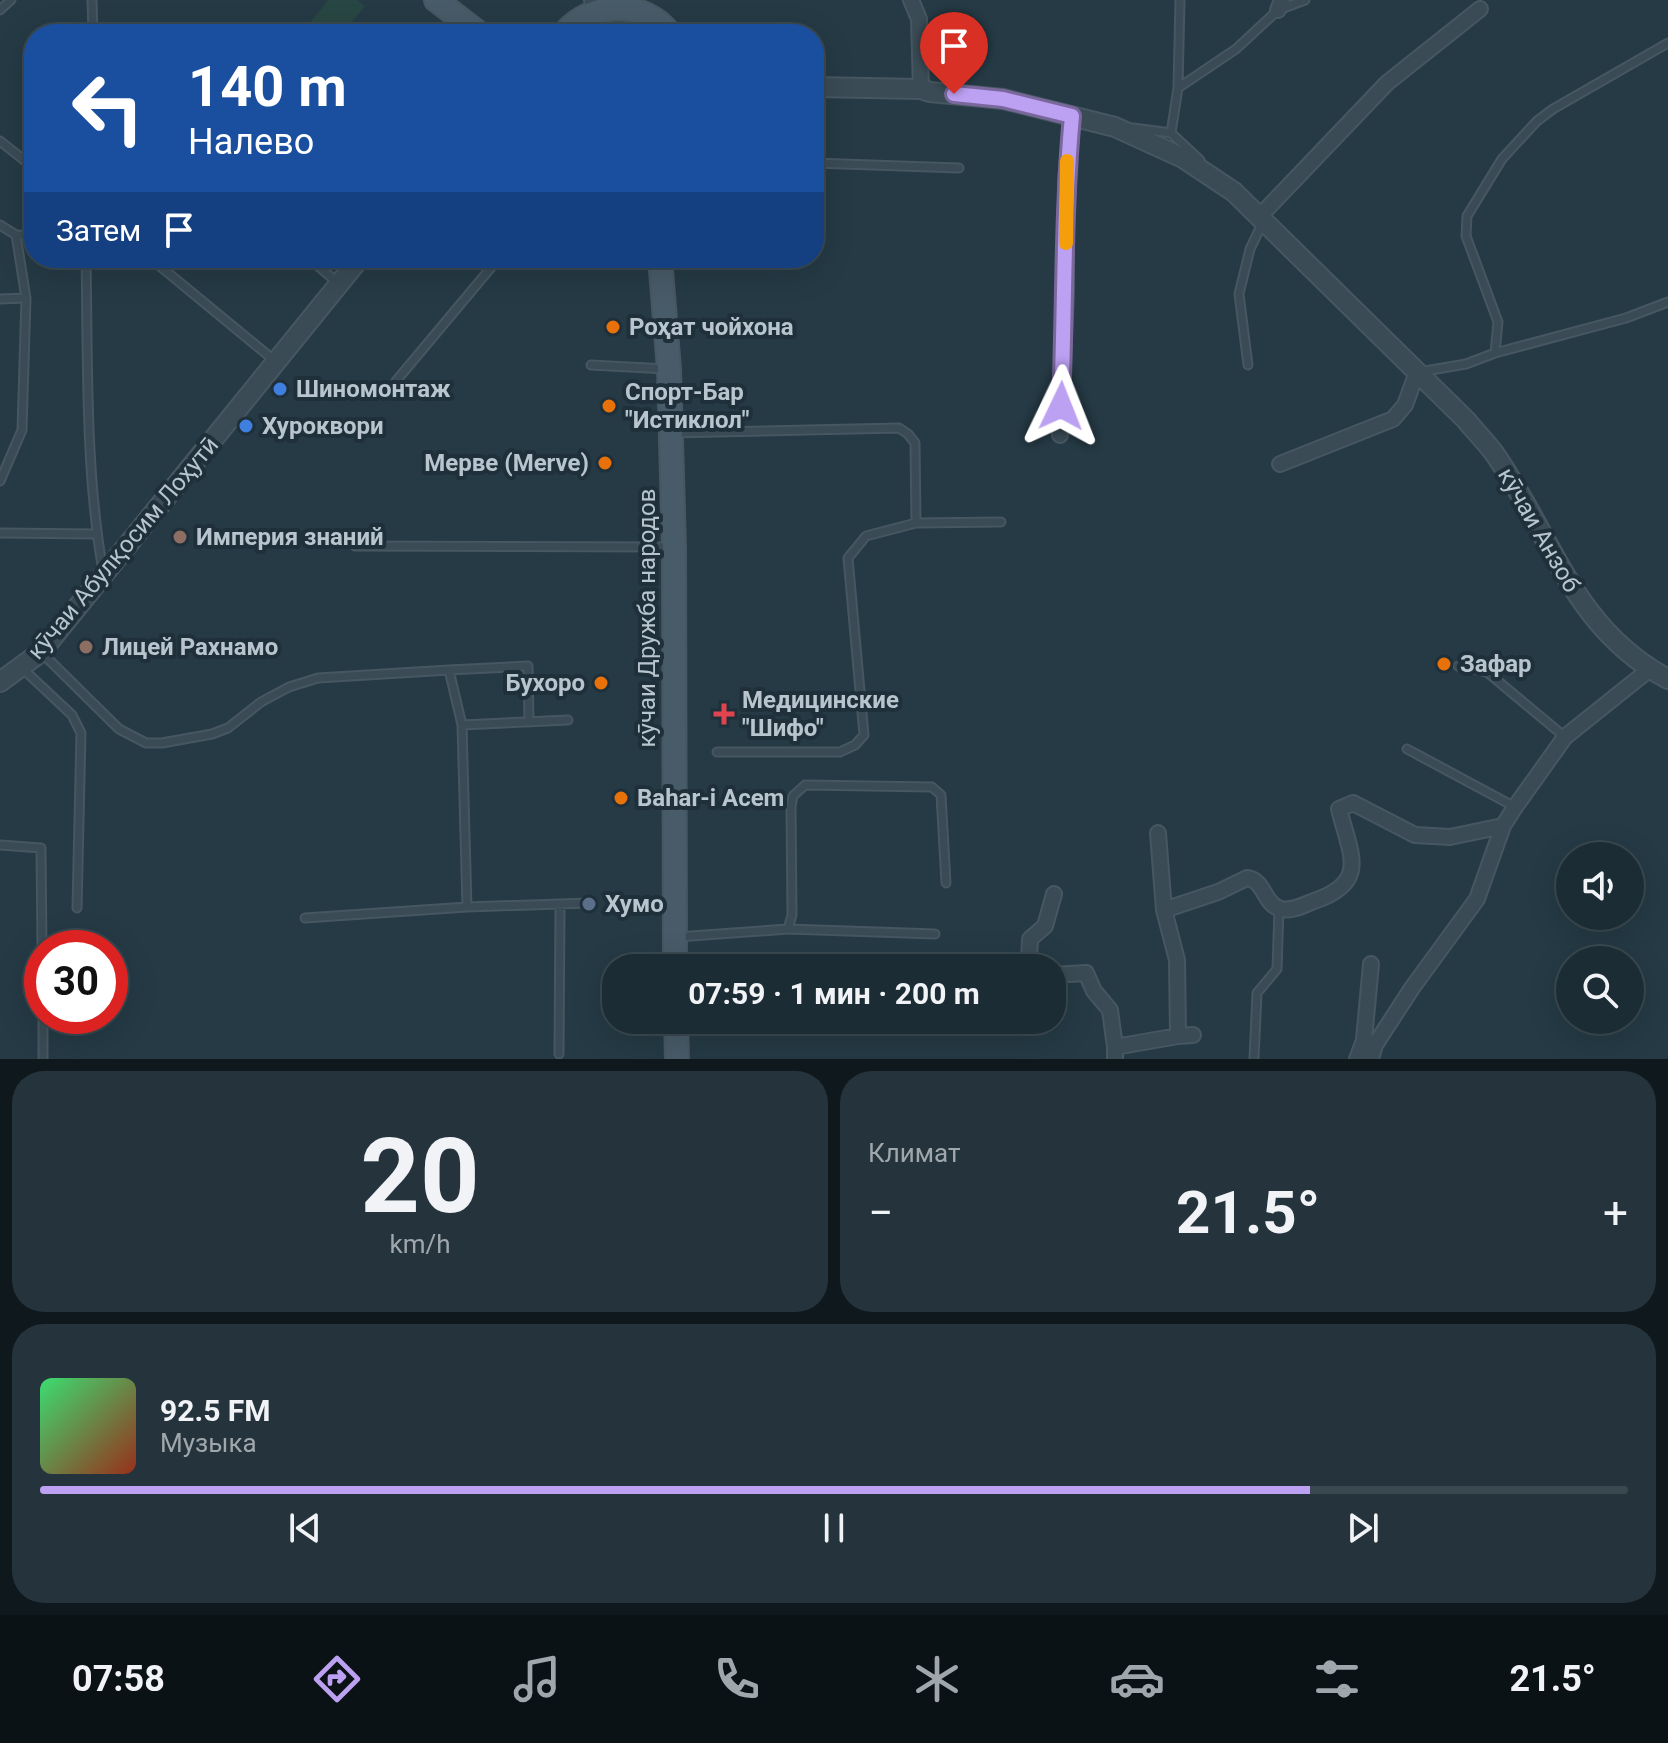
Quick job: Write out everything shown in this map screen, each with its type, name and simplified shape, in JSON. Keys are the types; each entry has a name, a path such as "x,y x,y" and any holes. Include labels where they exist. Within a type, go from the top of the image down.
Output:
{"main road":[{"path":"436,0 467,24"},
{"path":"572,24 591,3 640,4 661,24"},
{"name":"кӯчаи Дружба народов","path":"662,268 674,547 675,954"},
{"path":"676,1034 677,1059"}],"street":[{"path":"911,0 919,19 921,89"},
{"path":"1262,218 1387,83 1480,9"},
{"name":"кӯчаи Анзоб","path":"824,87 921,89 1003,99 1072,116 1115,127 1183,158 1234,192 1466,420 1493,452 1575,594 1622,649 1668,679"},
{"path":"1060,435 1066,292 1066,180 1072,116"},
{"name":"кӯчаи Абулқосим Лоҳутӣ","path":"7,676 41,652 352,268"},
{"path":"1280,464 1393,419 1405,405 1417,372"},
{"path":"1357,1059 1370,1048 1477,899 1503,826 1565,737 1650,669"},
{"path":"1164,910 1218,892 1247,878 1258,882 1279,909 1290,909 1336,893 1345,884 1353,867 1339,809 1353,803 1415,835 1450,837 1503,826"},
{"path":"1066,974 1086,973 1094,991 1110,1010 1115,1053 1186,1036 1177,960 1164,910 1158,833"},
{"path":"1029,954 1030,939 1045,926 1054,894"},
{"path":"1370,1048 1371,964"}],"lane":[{"path":"0,10 11,0"},
{"path":"92,0 93,24"},
{"path":"1115,127 1171,133 1178,88 1180,0"},
{"path":"1178,88 1236,49 1280,5 1305,0"},
{"path":"1495,353 1498,322 1466,236 1467,216 1502,159 1537,121 1668,43"},
{"name":"кӯчаи Анзоб","path":"1171,133 1234,192"},
{"path":"0,141 24,160"},
{"path":"824,163 959,168"},
{"path":"1248,365 1239,294 1250,249 1262,218"},
{"path":"0,225 16,235 24,235"},
{"path":"0,481 22,430 26,298 16,235"},
{"path":"86,268 96,534 104,574"},
{"path":"163,268 277,363"},
{"path":"320,268 340,284"},
{"path":"396,381 491,268"},
{"path":"0,299 26,298"},
{"path":"1417,372 1466,364 1495,353 1626,318 1668,302"},
{"path":"591,365 669,369"},
{"path":"671,433 899,428 915,443 916,523"},
{"path":"717,752 840,752 855,745 864,735 848,558 866,536 916,523 1001,522"},
{"path":"0,533 96,534"},
{"path":"355,546 674,547"},
{"path":"41,652 119,729 146,743 212,734 228,728 261,702 289,687 318,678 449,670 528,666 529,722"},
{"path":"1458,666 1487,672 1565,737"},
{"path":"449,670 462,725 467,907"},
{"path":"7,676 72,715 81,733 77,908"},
{"path":"462,725 568,720"},
{"path":"1407,749 1515,807"},
{"path":"788,929 792,915 791,807 793,796 805,785 932,787 941,795 946,883"},
{"path":"0,845 41,848 42,930"},
{"path":"305,918 467,907 589,903"},
{"path":"559,1054 560,906"},
{"path":"1254,1059 1257,993 1277,969 1279,909"},
{"path":"674,937 788,929 935,934"},
{"path":"43,1034 43,1059"}],"green space":[{"path":"328,0 357,0 365,6 350,24 309,24"},
{"path":"611,20 633,24 599,24"}],"slow traffic":[{"path":"1066,243 1067,161"}],"place":[{"name":"Роҳат чойхона","path":"613,327"},
{"name":"Шиномонтаж","path":"280,389"},
{"name":"Спорт-Бар \"Истиклол\"","path":"609,406"},
{"name":"Хуроквори","path":"246,426"},
{"name":"Мерве (Merve)","path":"605,463"},
{"name":"Империя знаний","path":"180,537"},
{"name":"Лицей Рахнамо","path":"86,647"},
{"name":"Зафар","path":"1444,664"},
{"name":"Бухоро","path":"601,683"},
{"name":"Медицинские \"Шифо\"","path":"724,714"},
{"name":"Bahar-i Acem","path":"621,798"},
{"name":"Хумо","path":"589,904"}],"route":[{"path":"954,94 1003,99 1072,116 1066,180 1066,292 1061,406"}]}
